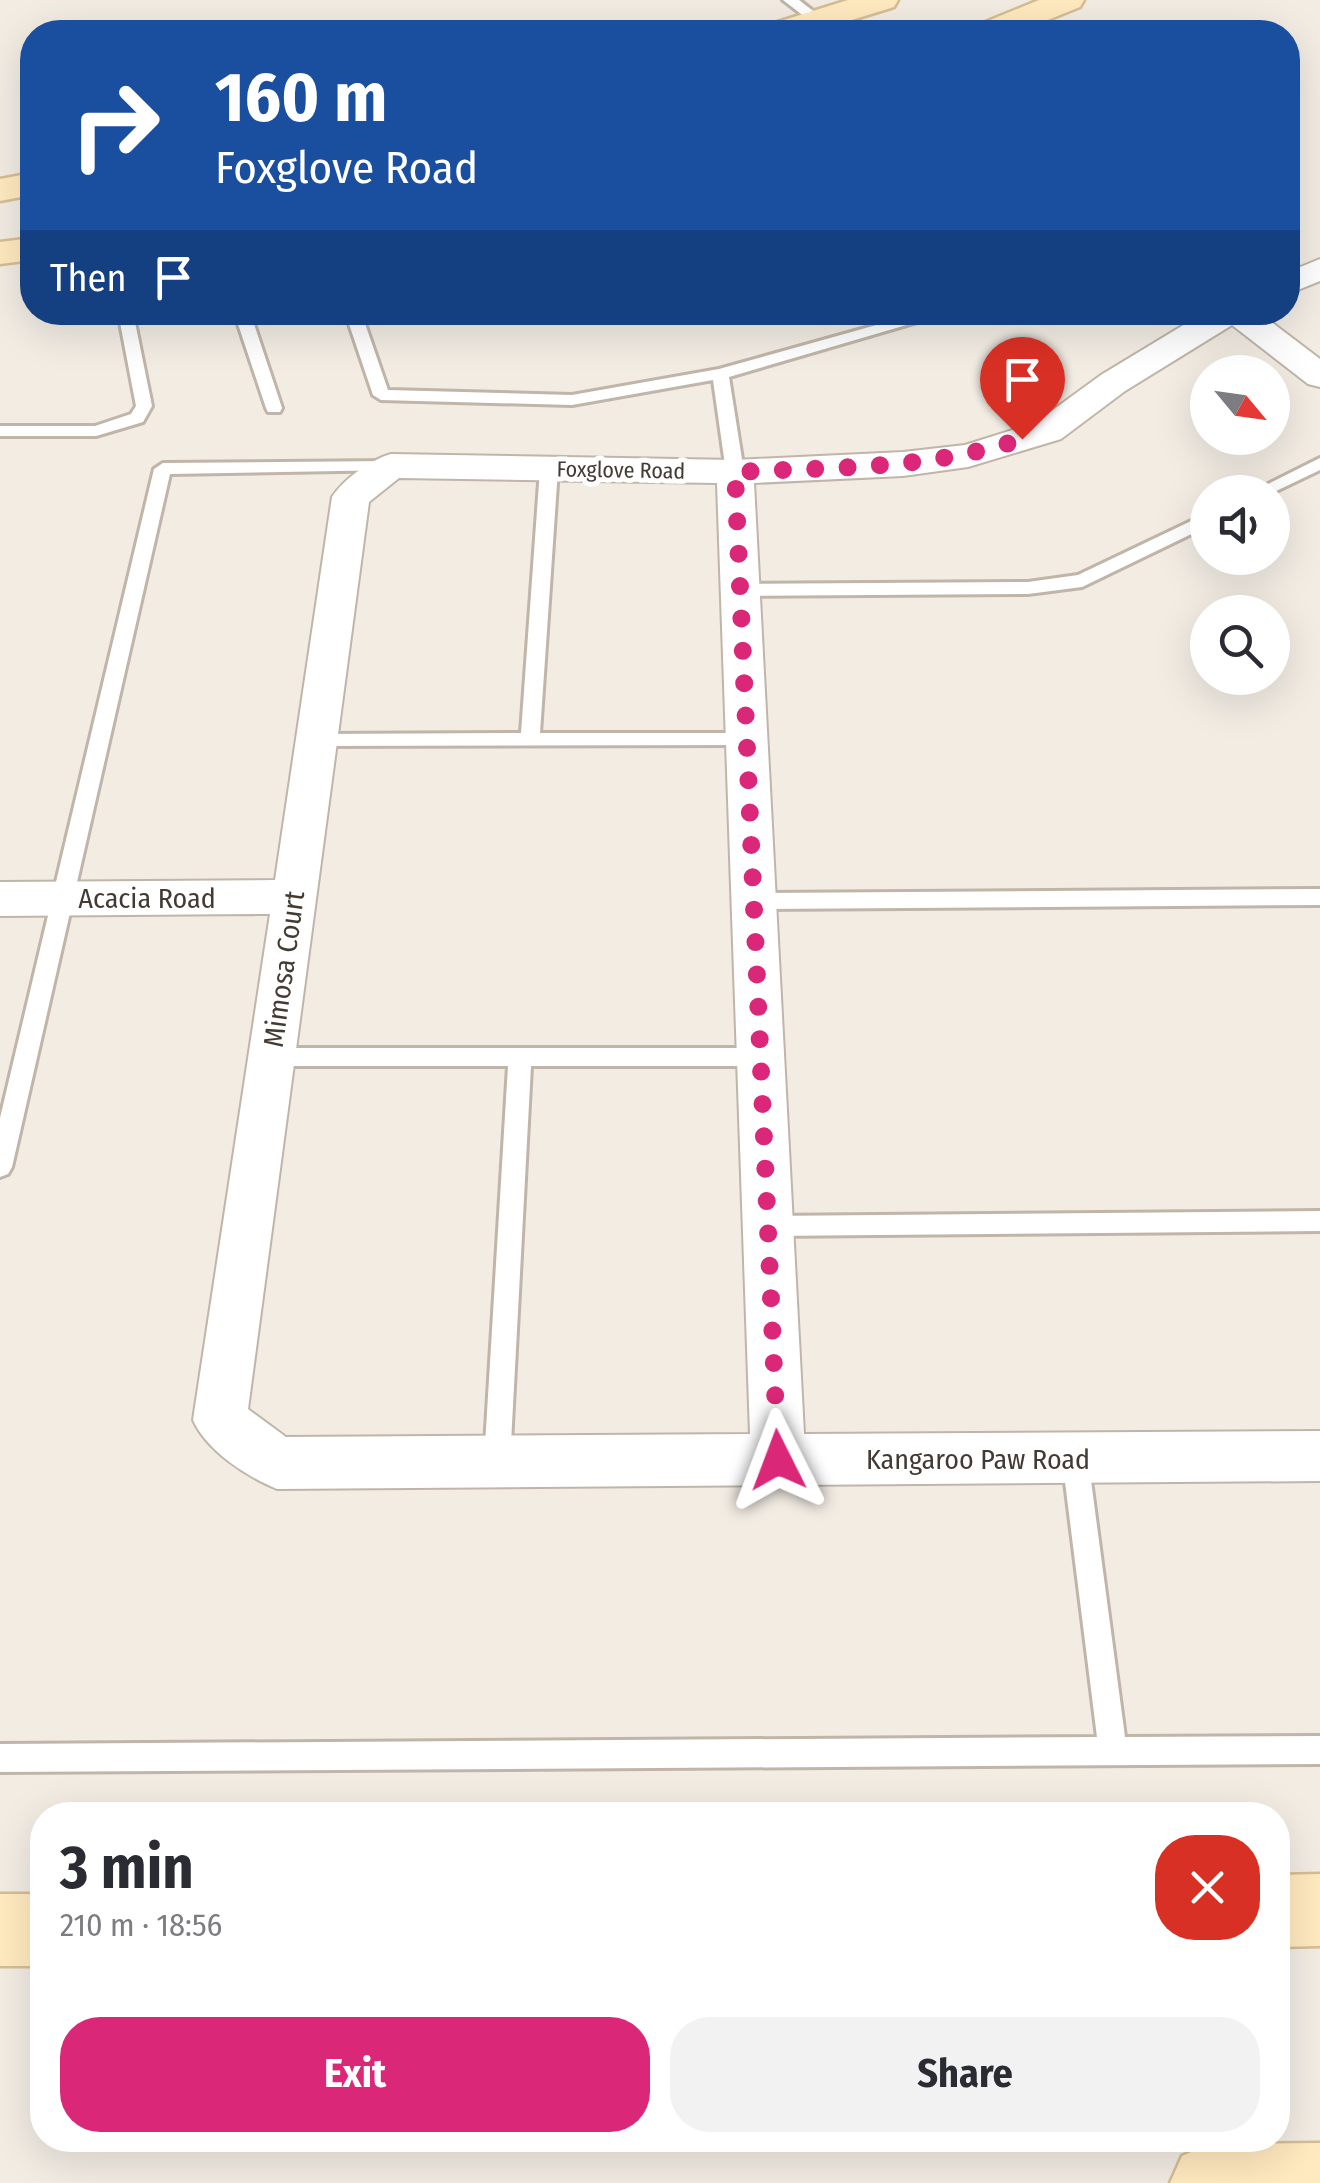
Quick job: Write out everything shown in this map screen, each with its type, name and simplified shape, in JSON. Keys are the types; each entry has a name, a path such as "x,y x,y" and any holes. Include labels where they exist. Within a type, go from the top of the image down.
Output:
{"main road":[{"path":"1019,20 1068,0"},
{"path":"837,20 866,2 885,20"},
{"path":"1290,1910 1320,1910"},
{"path":"0,1930 30,1930"},
{"path":"1209,2183 1320,2182"}],"street":[{"name":"Foxglove Road","path":"391,466 735,472 904,464 968,456 1048,431 1113,383 1211,325"},
{"path":"1251,325 1320,376"},
{"name":"Mimosa Court","path":"277,1463 220,1420 351,497 391,466"},
{"path":"735,472 778,1460"},
{"name":"Acacia Road","path":"0,899 294,896"},
{"name":"Kangaroo Paw Road","path":"277,1463 1320,1456"}],"lane":[{"path":"790,0 817,20"},
{"path":"0,431 96,431 137,418 144,406 127,325"},
{"path":"246,325 274,408"},
{"path":"358,325 381,395 572,400 720,374 897,325"},
{"path":"720,374 735,472"},
{"path":"1290,478 1320,463"},
{"path":"0,1166 163,468 391,466"},
{"path":"530,741 549,469"},
{"path":"740,590 1028,588 1082,582 1190,528"},
{"path":"316,741 746,740"},
{"path":"754,901 1320,897"},
{"path":"271,1057 760,1058"},
{"path":"498,1462 520,1057"},
{"path":"768,1226 1320,1221"},
{"path":"1075,1458 1114,1751"},
{"path":"0,1758 1320,1750"}],"route":[{"path":"778,1460 735,472 904,464 968,456 1022,439"}]}
